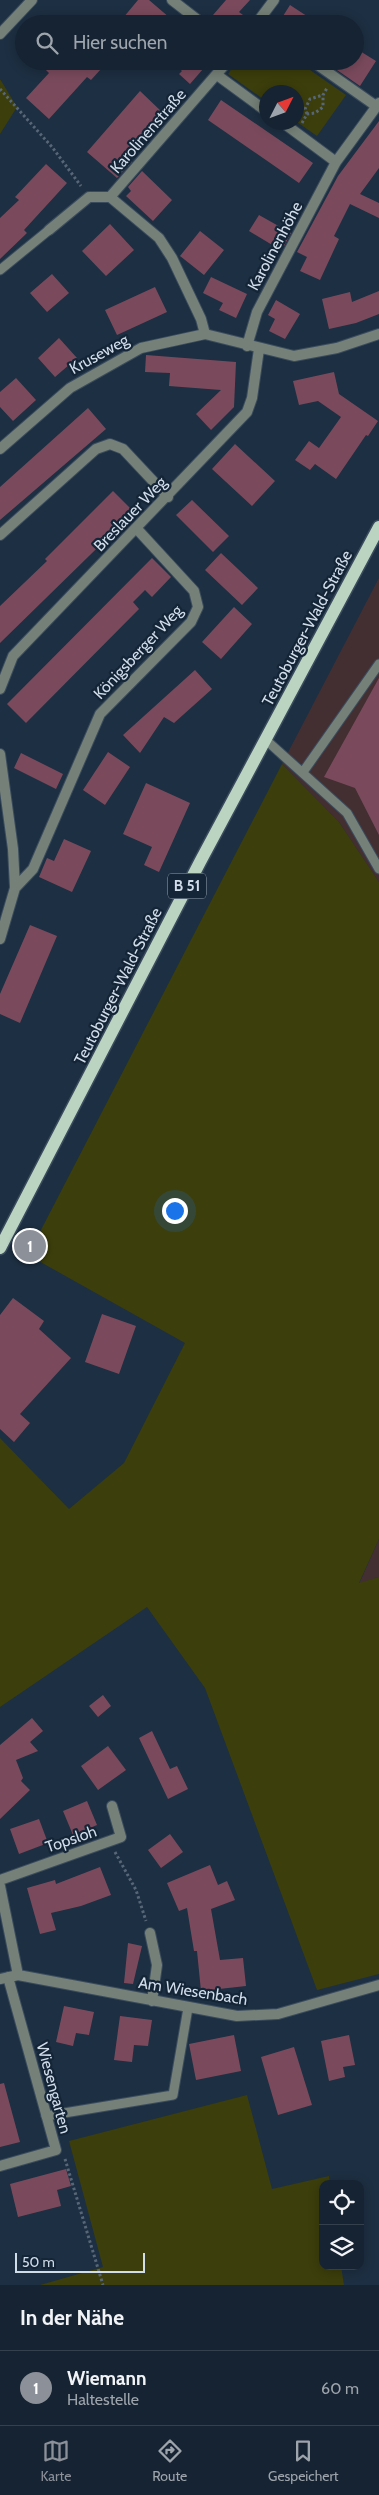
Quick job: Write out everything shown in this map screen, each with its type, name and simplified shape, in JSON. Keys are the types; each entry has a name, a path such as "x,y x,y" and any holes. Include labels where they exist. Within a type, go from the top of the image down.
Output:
{"main road":[{"name":"Teutoburger-Wald-Straße","path":"0,1248 200,862 377,536"}],"street":[{"path":"18,15 32,0"},
{"path":"172,0 191,15"},
{"path":"263,15 274,0"},
{"path":"0,34 15,18"},
{"name":"Karolinenstraße","path":"110,197 221,70"},
{"name":"Karolinenhöhe","path":"247,346 257,312 336,162 378,104 324,70"},
{"path":"217,75 259,106"},
{"path":"292,130 336,162"},
{"path":"49,230 89,197 110,197 159,238 172,258 201,319 205,334"},
{"name":"Kruseweg","path":"0,449 70,388 105,366 141,348 205,334 259,349 294,356 336,348 379,334"},
{"name":"Breslauer Weg","path":"0,689 13,656 168,497 247,412 252,398 259,349"},
{"path":"0,534 96,449 110,444 123,449 168,497"},
{"name":"Königsberger Weg","path":"15,888 34,869 100,714 191,622 198,607 194,591 137,529"},
{"path":"0,754 13,849 15,888 0,939"},
{"name":"Topsloh","path":"0,1880 121,1837 112,1806"},
{"path":"0,1886 9,1977"},
{"path":"150,1933 157,1965 152,2001"},
{"name":"Am Wiesenbach","path":"9,1977 238,2016 278,2014 379,1985"},
{"name":"Wiesengarten","path":"0,2166 56,2150 9,1977"}],"lane":[{"path":"0,270 49,230"},
{"path":"303,772 379,664"},
{"path":"266,740 347,814 379,869"},
{"path":"46,2116 173,2095 188,2008"}],"path":[{"path":"296,133 307,114 305,109 310,99 323,94 335,78"},
{"path":"0,88 52,147 89,197"},
{"path":"307,114 315,113 323,107 323,94"},
{"path":"109,1842 136,1890 150,1933"},
{"path":"56,2150 66,2160 103,2285"}],"shaded area":[{"path":"231,70 310,70 346,95 317,136 304,127 304,85 259,85 259,96 228,74"},
{"path":"0,79 17,107 0,134"},
{"path":"379,578 379,882 339,822 282,764"},
{"path":"282,764 339,822 379,882 379,1539 359,1583 379,1577 379,1974 317,1990 205,1688 147,1607 0,1707 0,1438 69,1509 124,1463 185,1343 28,1255"},
{"path":"379,1539 379,1577 359,1584"},
{"path":"247,2095 272,2189 329,2176 330,2180 319,2180 319,2270 342,2270 344,2285 40,2285 103,2267 69,2141"}],"building":[{"path":"138,0 149,0 166,15 126,15"},
{"path":"226,0 250,0 239,12 243,15 213,15"},
{"path":"290,5 305,15 284,15"},
{"path":"364,54 376,61 360,86 337,70 364,70"},
{"path":"46,70 100,70 91,80 87,77 49,119 26,98 49,73"},
{"path":"202,70 190,84 179,74 182,71"},
{"path":"140,91 163,113 125,153 132,162 117,178 87,152"},
{"path":"221,100 259,126 259,130 265,130 313,163 299,183 208,120"},
{"path":"379,121 379,168 360,194 379,203 379,218 350,204 334,236 339,239 320,280 300,271 307,257 297,252 338,176"},
{"path":"46,164 67,183 24,230 27,233 0,259 0,218 19,200 15,197"},
{"path":"142,171 172,200 153,221 126,196 131,191 128,187"},
{"path":"259,215 291,233 284,246 277,242 274,246 249,231"},
{"path":"110,224 134,250 106,276 82,251"},
{"path":"200,231 224,250 204,275 180,256"},
{"path":"52,274 69,293 47,312 30,293"},
{"path":"211,277 247,294 236,318 219,310 223,303 203,293"},
{"path":"155,287 167,312 117,335 105,310"},
{"path":"379,291 379,314 356,323 329,329 322,299 350,292 352,302"},
{"path":"276,300 300,314 285,339 269,331 275,319 268,315"},
{"path":"59,338 77,358 55,377 38,358"},
{"path":"146,355 236,362 234,407 211,430 196,414 221,390 169,386 170,373 145,372"},
{"path":"334,372 339,394 378,421 368,436 366,435 336,479 315,464 310,470 295,460 309,441 319,448 341,417 318,401 299,405 293,381"},
{"path":"16,378 36,400 13,421 0,407 0,392"},
{"path":"88,408 106,429 0,520 0,487"},
{"path":"235,444 275,481 252,506 212,469"},
{"path":"113,491 134,512 0,643 0,606 47,561 45,559"},
{"path":"192,500 229,536 213,552 176,515"},
{"path":"221,553 258,588 242,605 205,570"},
{"path":"152,558 171,577 152,597 145,590 133,602 139,609 26,723 7,704"},
{"path":"234,607 252,624 221,659 202,642"},
{"path":"195,670 212,689 174,723 164,717 140,753 123,735"},
{"path":"379,678 379,835 355,788 324,777"},
{"path":"108,752 130,767 105,805 83,790"},
{"path":"21,753 63,774 56,789 14,768"},
{"path":"146,783 190,803 159,872 144,865 152,847 123,834"},
{"path":"64,839 91,851 72,892 39,877 47,858 54,861"},
{"path":"30,925 57,936 20,1023 0,1014 0,994"},
{"path":"13,1298 44,1321 39,1329 71,1358 20,1414 30,1423 14,1442 0,1429 0,1315"},
{"path":"102,1314 136,1326 119,1374 85,1362"},
{"path":"103,1695 111,1706 98,1717 89,1706"},
{"path":"32,1718 43,1731 30,1742 38,1751 16,1760 23,1778 21,1781 30,1790 0,1819 0,1745"},
{"path":"152,1731 170,1769 177,1766 188,1789 168,1799 139,1738"},
{"path":"108,1746 126,1770 98,1790 81,1766"},
{"path":"87,1801 97,1825 73,1835 63,1811"},
{"path":"39,1819 48,1843 19,1854 10,1829"},
{"path":"170,1834 183,1852 161,1868 148,1850"},
{"path":"210,1865 218,1885 227,1881 235,1900 211,1909 220,1960 243,1958 246,1986 201,1991 197,1951 194,1951 187,1908 179,1911 167,1883"},
{"path":"100,1867 111,1895 81,1906 51,1913 56,1930 40,1934 27,1888 55,1880 56,1884"},
{"path":"128,1943 142,1946 133,1984 124,1983"},
{"path":"64,2006 94,2012 89,2035 76,2033 73,2046 56,2042"},
{"path":"120,2016 152,2020 148,2046 134,2045 132,2062 114,2060"},
{"path":"234,2035 241,2071 196,2080 189,2044"},
{"path":"349,2035 355,2065 343,2067 345,2077 329,2081 321,2041"},
{"path":"294,2047 312,2105 278,2115 261,2057"},
{"path":"4,2083 20,2142 0,2147 0,2084"},
{"path":"66,2169 71,2186 57,2190 61,2206 18,2217 10,2184"}],"place":[{"name":"Wiemann","path":"30,1246"}]}
